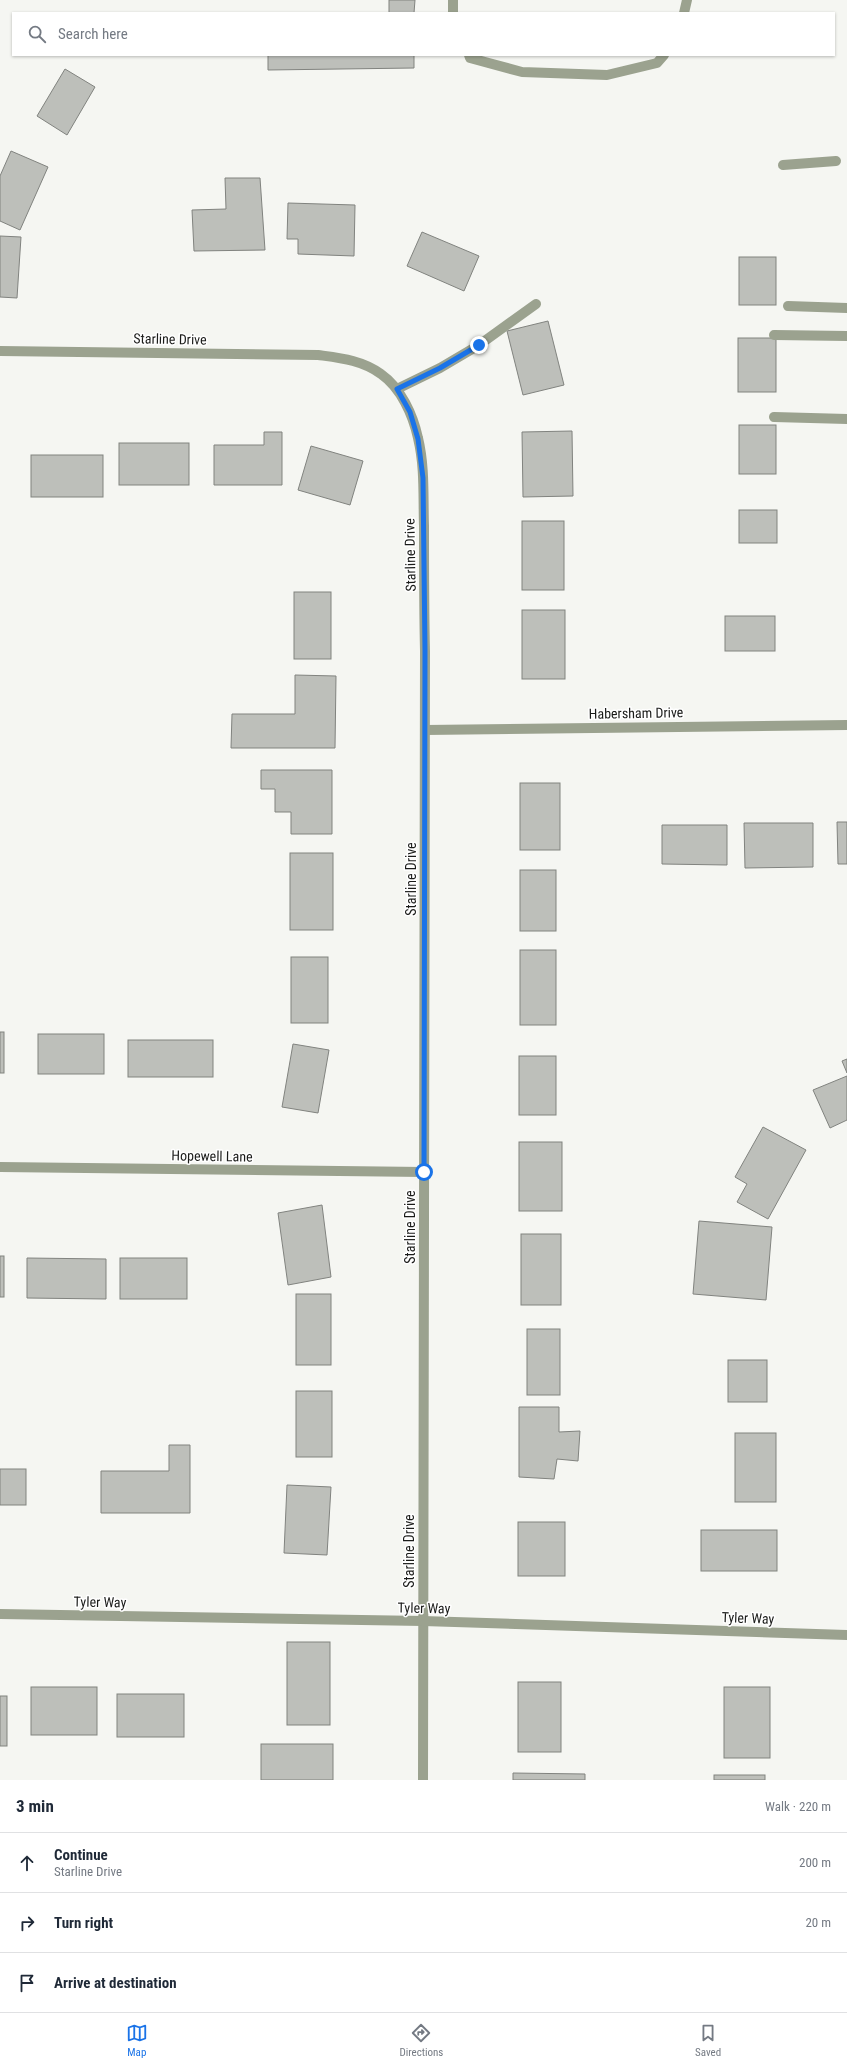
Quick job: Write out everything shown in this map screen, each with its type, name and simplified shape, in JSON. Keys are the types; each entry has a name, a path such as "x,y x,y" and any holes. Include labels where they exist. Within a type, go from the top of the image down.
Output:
{"street":[{"path":"453,0 453,12"},
{"path":"684,12 687,0"},
{"path":"469,56 470,58 522,72 607,75 657,63 663,56"},
{"path":"783,166 836,161"},
{"path":"397,389 440,368 479,345 536,304"},
{"path":"788,306 847,308"},
{"path":"774,335 847,336"},
{"name":"Starline Drive","path":"0,351 318,355 345,358 363,364 382,374 397,389 410,412 418,439 423,478 425,730 423,1780"},
{"path":"774,417 847,419"},
{"name":"Habersham Drive","path":"425,730 847,725"},
{"name":"Hopewell Lane","path":"0,1168 424,1172"},
{"name":"Tyler Way","path":"0,1614 423,1622 847,1635"}],"building":[{"path":"389,0 415,0 414,12 389,12"},
{"path":"268,56 414,56 414,68 268,70"},
{"path":"65,69 95,87 67,135 37,116"},
{"path":"11,151 48,167 20,230 0,221 0,176"},
{"path":"225,178 260,178 265,250 194,251 192,210 226,209"},
{"path":"288,203 355,205 354,256 298,254 298,239 287,239"},
{"path":"422,232 479,256 464,291 407,266"},
{"path":"0,236 21,237 17,298 0,297"},
{"path":"739,257 776,257 776,305 739,305"},
{"path":"548,321 564,385 523,395 507,331"},
{"path":"738,338 776,338 776,392 738,392"},
{"path":"739,425 776,425 776,474 739,474"},
{"path":"572,431 573,496 523,497 522,432"},
{"path":"264,432 282,432 282,485 214,485 214,445 264,445"},
{"path":"119,443 189,443 189,485 119,485"},
{"path":"311,446 363,461 350,505 298,490"},
{"path":"31,455 103,455 103,497 31,497"},
{"path":"739,510 777,510 777,543 739,543"},
{"path":"522,521 564,521 564,590 522,590"},
{"path":"294,592 331,592 331,659 294,659"},
{"path":"522,610 565,610 565,679 522,679"},
{"path":"725,616 775,616 775,651 725,651"},
{"path":"295,675 336,676 335,748 231,748 232,714 295,714"},
{"path":"261,770 332,770 332,834 291,834 291,812 275,812 275,789 261,789"},
{"path":"520,783 560,783 560,850 520,850"},
{"path":"837,822 847,822 847,864 838,864"},
{"path":"744,823 813,823 813,867 745,868"},
{"path":"662,825 727,825 727,865 662,864"},
{"path":"290,853 333,853 333,930 290,930"},
{"path":"520,870 556,870 556,931 520,931"},
{"path":"520,950 556,950 556,1025 520,1025"},
{"path":"291,957 328,957 328,1023 291,1023"},
{"path":"0,1032 4,1032 4,1073 0,1073"},
{"path":"38,1034 104,1034 104,1074 38,1074"},
{"path":"128,1040 213,1040 213,1077 128,1077"},
{"path":"293,1044 329,1050 318,1113 282,1107"},
{"path":"519,1056 556,1056 556,1115 519,1115"},
{"path":"847,1059 847,1073 842,1061"},
{"path":"847,1076 847,1120 830,1128 813,1090"},
{"path":"763,1127 806,1150 768,1219 737,1202 747,1184 735,1177"},
{"path":"519,1142 562,1142 562,1211 519,1211"},
{"path":"322,1205 331,1277 288,1285 278,1213"},
{"path":"699,1221 772,1227 766,1300 693,1294"},
{"path":"521,1234 561,1234 561,1305 521,1305"},
{"path":"0,1256 4,1256 4,1297 0,1297"},
{"path":"27,1258 106,1259 106,1299 27,1298"},
{"path":"120,1258 187,1258 187,1299 120,1299"},
{"path":"296,1294 331,1294 331,1365 296,1365"},
{"path":"527,1329 560,1329 560,1395 527,1395"},
{"path":"728,1360 767,1360 767,1402 728,1402"},
{"path":"296,1391 332,1391 332,1457 296,1457"},
{"path":"519,1407 559,1407 559,1432 580,1431 578,1461 557,1459 554,1479 519,1477"},
{"path":"735,1433 776,1433 776,1502 735,1502"},
{"path":"169,1445 190,1445 190,1513 101,1513 101,1471 169,1471"},
{"path":"0,1469 26,1469 26,1505 0,1505"},
{"path":"287,1485 331,1487 327,1555 284,1553"},
{"path":"518,1522 565,1522 565,1576 518,1576"},
{"path":"701,1530 777,1530 777,1571 701,1571"},
{"path":"287,1642 330,1642 330,1725 287,1725"},
{"path":"518,1682 561,1682 561,1752 518,1752"},
{"path":"31,1687 97,1687 97,1735 31,1735"},
{"path":"724,1687 770,1687 770,1758 724,1758"},
{"path":"117,1694 184,1694 184,1737 117,1737"},
{"path":"0,1696 7,1696 7,1746 0,1746"},
{"path":"261,1744 333,1744 333,1780 261,1780"},
{"path":"513,1773 585,1774 585,1780 513,1780"},
{"path":"714,1775 765,1775 765,1780 714,1780"}],"route":[{"path":"424,1172 425,650 423,478 418,439 410,412 397,389 440,368 479,345"}]}
